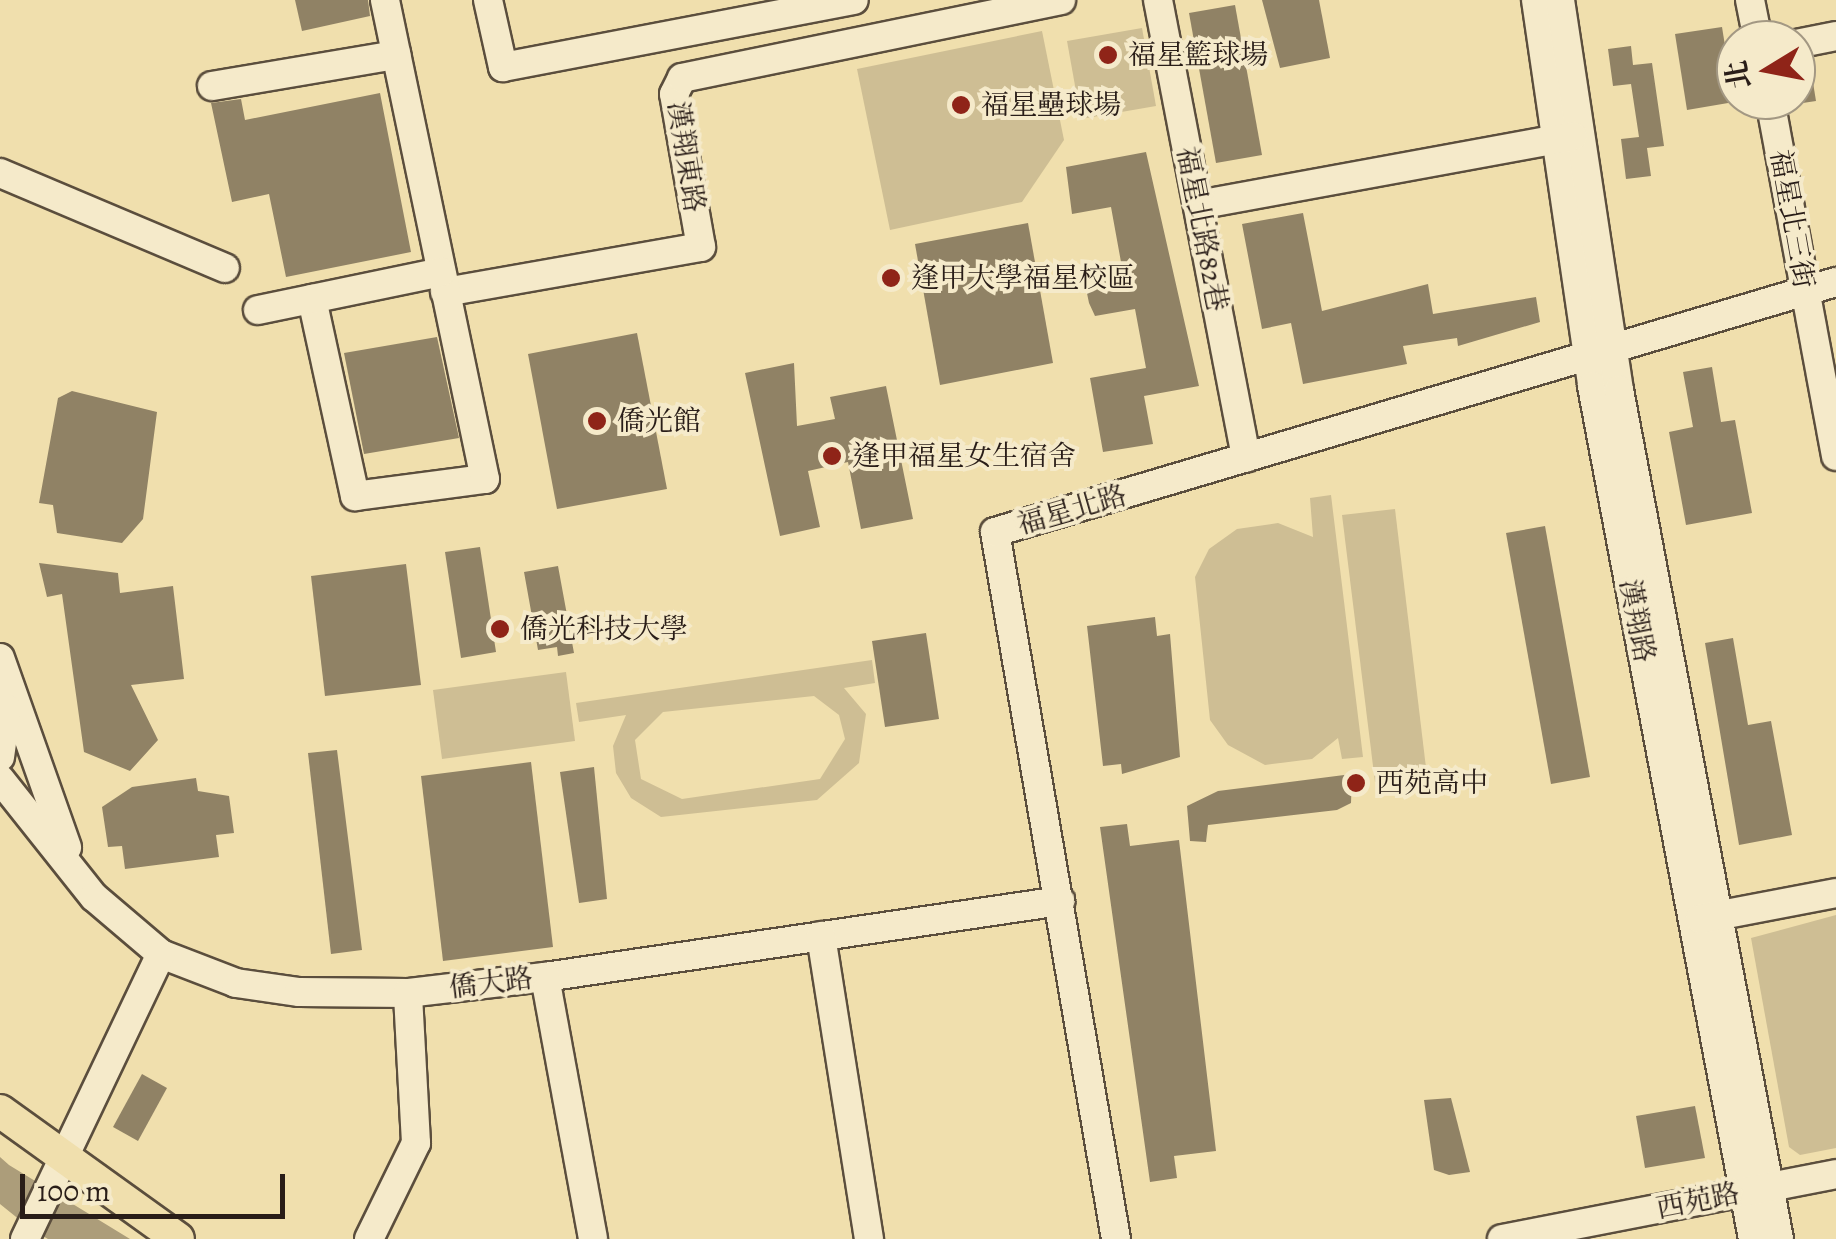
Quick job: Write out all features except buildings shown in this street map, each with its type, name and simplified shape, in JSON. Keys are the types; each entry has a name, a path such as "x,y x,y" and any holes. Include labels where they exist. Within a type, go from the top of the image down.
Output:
{"main road":[{"path":"0,1111 66,1166 178,1239"}],"street":[{"path":"312,299 354,496 380,500 485,479 385,0"},
{"path":"488,0 503,67 854,0"},
{"name":"漢翔東路","path":"443,282 700,247 674,94 682,78 1061,0"},
{"name":"福星北路82巷","path":"1158,0 1246,458"},
{"name":"漢翔路","path":"1536,0 1568,137 1601,351 1756,1189 1753,1239"},
{"name":"漢翔路","path":"1560,0 1568,137"},
{"path":"212,86 396,56"},
{"name":"福星北三街","path":"1774,120 1836,456"},
{"path":"1198,205 1568,137"},
{"path":"0,173 226,268"},
{"path":"258,310 443,282"},
{"name":"福星北路","path":"1116,1239 995,532 1836,282"},
{"path":"0,757 8,736 2,667"},
{"path":"2,667 61,836 94,896"},
{"name":"僑大路","path":"0,779 94,896 161,954 236,983 408,993 545,977 1060,902"},
{"path":"1706,918 1836,893"},
{"path":"821,936 869,1239"},
{"path":"25,1239 66,1166 161,954"},
{"path":"545,977 593,1239"},
{"path":"370,1239 416,1144 408,993"},
{"name":"西苑路","path":"1502,1239 1836,1174"},
{"name":"漢翔路","path":"1756,1189 1779,1239"}],"shaded area":[{"path":"1142,28 1156,106 1081,119 1067,41"},
{"name":"福星壘球場","path":"1042,31 1064,140 1022,202 890,230 857,69"},
{"path":"1331,495 1363,757 1342,759 1338,738 1312,759 1265,765 1228,745 1210,720 1195,577 1209,549 1237,529 1278,523 1313,537 1310,498"},
{"path":"1395,509 1427,776 1375,782 1342,515"},
{"path":"872,660 875,683 844,688 866,714 859,763 817,800 661,817 631,798 616,773 613,746 626,715 579,722 576,703","holes":["814,696 839,715 845,739 820,779 682,799 641,779 635,740 663,712"]},
{"path":"566,672 575,741 442,759 433,690"},
{"path":"1836,915 1836,1148 1800,1155 1789,1147 1751,938"},
{"path":"0,1157 130,1239 48,1239 31,1229 0,1204"}],"place":[{"name":"福星籃球場","path":"1108,55"},
{"name":"福星壘球場","path":"961,105"},
{"name":"逢甲大學福星校區","path":"891,278"},
{"name":"僑光館","path":"597,421"},
{"name":"逢甲福星女生宿舍","path":"832,456"},
{"name":"僑光科技大學","path":"500,629"},
{"name":"西苑高中","path":"1356,783"}]}
